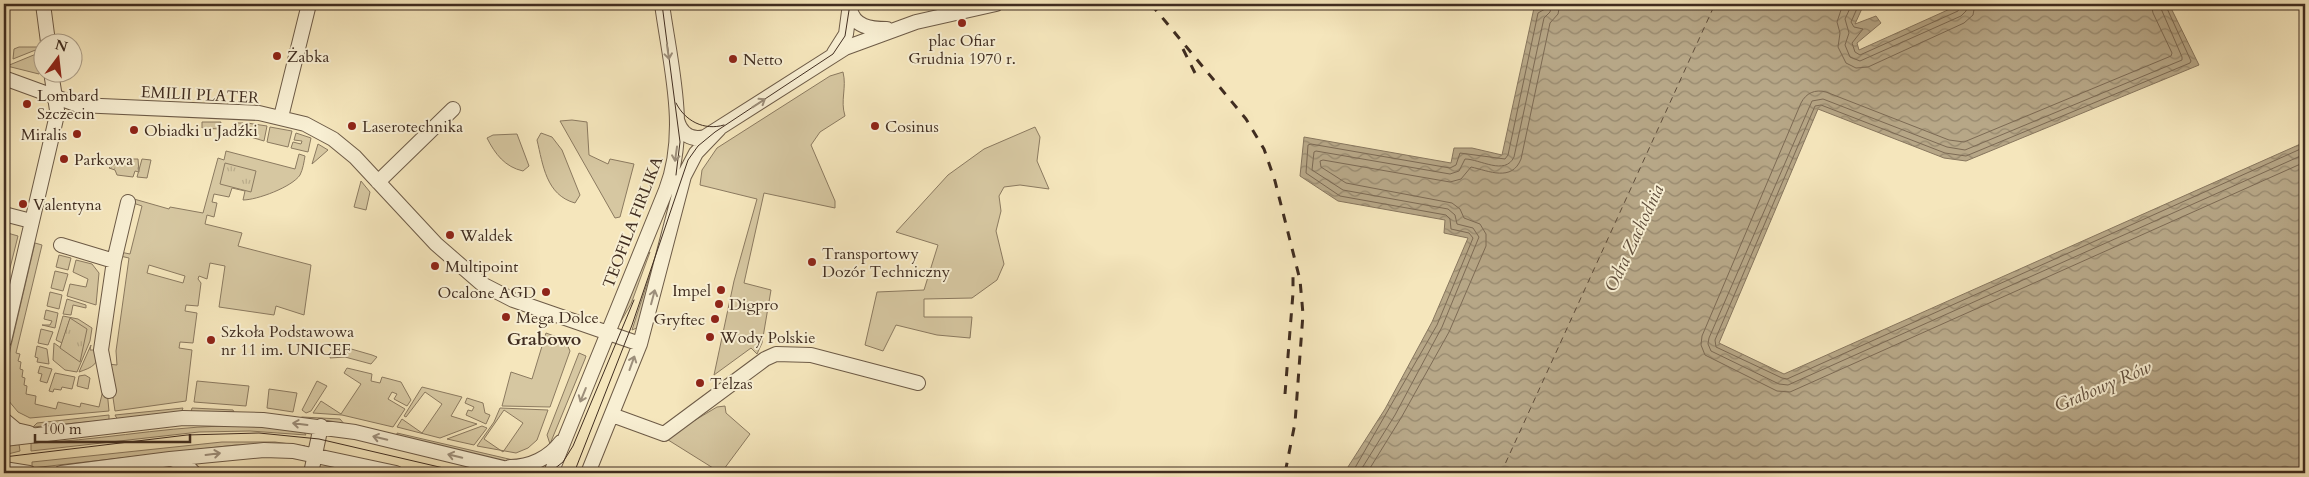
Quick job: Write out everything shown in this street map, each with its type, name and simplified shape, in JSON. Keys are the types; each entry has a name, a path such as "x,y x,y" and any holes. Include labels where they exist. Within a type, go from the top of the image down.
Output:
{"street":[{"path":"43,4 47,32"},
{"path":"281,117 309,4"},
{"name":"TEOFILA FIRLIKA","path":"551,473 671,177 677,145 677,117 662,4"},
{"path":"677,117 682,130 690,137 702,138 832,55 893,29 996,4"},
{"path":"850,5 851,15 861,25 870,28 893,29"},
{"path":"832,55 845,38 850,5"},
{"name":"EMILII PLATER","path":"4,78 70,103 89,107 210,110 281,117 306,124 333,139 355,157 441,249 482,284 513,300 608,332"},
{"path":"4,341 56,119 56,97 53,82"},
{"path":"378,182 453,109"},
{"name":"TEOFILA FIRLIKA","path":"588,473 640,344 684,176 698,149 718,129"},
{"path":"108,391 102,350 114,261 128,202"},
{"path":"4,214 31,221"},
{"path":"61,246 114,261"},
{"path":"608,332 640,344"},
{"path":"612,415 664,434 765,359 787,352 811,355 918,384"},
{"path":"4,439 42,433 199,418 263,420 321,426 355,432 524,473"},
{"path":"4,420 21,431 42,433"},
{"path":"312,473 321,426"},
{"name":"TEOFILA FIRLIKA","path":"498,466 517,467 532,464 552,452 567,433"},
{"path":"61,473 170,458 264,450 315,455 396,473"},
{"path":"170,458 185,464 194,473"},
{"path":"4,469 29,473"}],"green space":[{"path":"32,47 32,51 13,59 14,49"},
{"path":"32,56 32,72 7,66"},
{"path":"843,72 845,116 820,132 811,145 835,201 835,208 764,193 744,283 771,290 762,343 757,354 751,348 714,375 734,281 757,199 700,185 702,170 717,148 830,76"},
{"path":"560,121 587,122 589,155 608,164 610,159 634,164 620,217 615,218"},
{"path":"202,122 221,122 219,129 202,128"},
{"path":"234,123 243,123 241,134 232,133"},
{"path":"247,123 267,126 264,141 244,135"},
{"path":"270,127 292,131 288,147 267,142"},
{"path":"1035,127 1040,137 1037,161 1049,189 1020,185 1004,187 999,196 1001,211 996,231 1004,264 997,280 972,298 924,299 924,317 972,317 970,338 937,335 896,325 883,351 865,345 877,292 924,290 938,245 896,232 948,175 984,149"},
{"path":"296,133 311,138 308,152 291,148 293,142 301,144 302,141 294,140"},
{"path":"541,133 552,137 562,150 580,195 575,203 565,199 558,193 547,178 537,140"},
{"path":"517,134 529,166 523,171 501,159 487,138 493,135"},
{"path":"318,144 328,150 312,164"},
{"path":"226,151 295,169 299,154 305,156 303,168 296,180 274,192 257,198 243,200 245,191 232,188 229,197 214,194 212,202 217,203 214,217 207,215 205,224 242,233 238,246 311,265 304,315 276,306 274,315 219,307 225,266 210,263 207,279 199,276 198,279 201,283 198,306 186,305 185,311 197,313 193,343 180,342 179,348 192,350 186,401 115,411 108,364 117,365 116,351 129,258 120,256 120,252 130,254 142,206 133,203 134,199 169,209 170,207 203,213 218,158 224,160","holes":["149,265 185,276 183,283 147,273"]},
{"path":"120,159 138,159 139,172 135,171 133,177 117,175 115,170 109,168 112,165 118,164"},
{"path":"142,159 151,160 147,178 137,177"},
{"path":"225,163 256,171 251,192 220,184"},
{"path":"361,181 370,192 366,210 354,207"},
{"path":"4,232 18,236 4,292"},
{"path":"35,243 42,245 16,353 20,354 18,361 21,362 20,369 23,370 22,377 25,378 24,385 27,386 26,394 36,396 35,404 56,409 58,402 80,407 81,403 99,407 103,390 107,390 109,411 30,418 18,412 8,400 4,386 10,350"},
{"path":"650,252 631,304 620,323 646,255"},
{"path":"59,255 71,258 68,270 56,267"},
{"path":"656,256 639,327 632,330"},
{"path":"76,260 92,264 99,273 96,305 67,296 70,284 86,287 88,279 73,272"},
{"path":"55,271 68,274 63,291 51,288"},
{"path":"50,292 62,295 59,309 47,306"},
{"path":"67,299 86,305 86,308 73,305 71,315 63,314"},
{"path":"46,310 58,313 55,328 42,325 50,325 52,321 44,319"},
{"path":"63,316 78,319 92,328 90,341 77,372 65,370 53,360 54,343 61,348 70,319 62,343 56,340"},
{"path":"70,318 87,329 80,362 60,348"},
{"path":"41,329 53,332 48,345 38,343"},
{"path":"546,333 565,340 570,351 550,407 502,406 511,372 532,379"},
{"path":"334,344 377,357 371,364 345,357 330,358"},
{"path":"91,345 90,350 99,350 96,362 91,367 79,372"},
{"path":"37,346 47,349 49,364 37,362 38,358 35,357"},
{"path":"579,353 586,356 550,444 547,435"},
{"path":"40,366 52,369 47,383 40,381 42,374 38,373"},
{"path":"347,368 372,374 371,381 380,383 382,377 401,382 411,400 407,406 394,399 397,394 392,392 388,399 405,409 393,427 342,415 313,413 321,401 341,414 361,384 344,373"},
{"path":"55,373 75,377 72,389 62,387 61,390 54,389 53,392 49,391"},
{"path":"85,375 90,378 88,389 77,386 79,376"},
{"path":"197,381 249,386 246,406 194,402"},
{"path":"317,381 327,386 311,411 306,413 302,410"},
{"path":"422,387 462,397 451,416 477,424 440,438 397,427 402,419 422,433 442,404 425,392 406,417 404,416"},
{"path":"269,389 297,393 293,412 267,408"},
{"path":"467,398 483,403 485,413 490,415 486,424 466,415 468,410 472,411 474,407 465,403"},
{"path":"725,406 726,413 750,434 721,473 665,438 717,407"},
{"path":"183,408 181,413 118,419 115,415"},
{"path":"192,408 233,410 234,412 191,412"},
{"path":"500,408 548,410 537,440 528,448 516,453 504,451 523,423 504,410 484,439 500,450 477,446 494,422"},
{"path":"109,415 109,420 33,427 37,423"},
{"path":"300,418 340,419 345,425"},
{"path":"221,426 271,427 304,432 306,435 250,431 199,432 31,451 31,443"},
{"path":"482,426 487,428 474,445 447,439"},
{"path":"397,433 513,460 513,462 397,436"},
{"path":"222,442 275,442 305,446 236,445 32,468 32,462"},
{"path":"19,444 20,451 4,455 4,447"},
{"path":"262,468 260,473 207,473"}],"water":[{"path":"1547,4 1864,4 1855,24 1876,16 1881,23 1857,43 1859,50 1961,4 2169,4 2199,65 1966,161 1944,158 1818,109 1719,343 1784,374 2305,142 2305,473 1350,473 1346,470 1385,409 1432,322 1468,238 1444,233 1445,220 1338,201 1300,176 1304,137 1451,163 1454,148 1472,148 1502,155 1534,8"}],"ferry route":[{"path":"1501,473 1715,4"}],"tram line":[{"path":"662,4 680,142 676,175"},
{"path":"574,473 632,325 688,160 698,146 715,132 833,54 845,36 850,4"},
{"path":"676,103 684,115 696,123 709,127 724,125"},
{"path":"549,473 563,462 573,446 634,300"},
{"path":"4,457 187,435 259,433 319,439 465,473"}],"railway":[{"path":"1151,4 1246,119 1264,149 1275,181 1300,280 1303,314 1295,423 1285,473"},
{"path":"1183,49 1195,73"},
{"path":"1285,394 1293,272"}],"place":[{"name":"plac Ofiar Grudnia 1970 r.","path":"962,23"},
{"name":"Żabka","path":"277,56"},
{"name":"Netto","path":"733,59"},
{"name":"Lombard Szczecin","path":"27,104"},
{"name":"Laserotechnika","path":"352,126"},
{"name":"Cosinus","path":"875,126"},
{"name":"Obiadki u Jadźki","path":"134,130"},
{"name":"Miralis","path":"77,134"},
{"name":"Parkowa","path":"64,159"},
{"name":"Valentyna","path":"23,204"},
{"name":"Waldek","path":"450,235"},
{"name":"Transportowy Dozór Techniczny","path":"812,262"},
{"name":"Multipoint","path":"435,266"},
{"name":"Impel","path":"721,290"},
{"name":"Ocalone AGD","path":"546,292"},
{"name":"Digpro","path":"719,304"},
{"name":"Mega Dolce","path":"506,317"},
{"name":"Gryftec","path":"715,319"},
{"name":"Wody Polskie","path":"710,337"},
{"name":"Szkoła Podstawowa nr 11 im. UNICEF","path":"211,340"},
{"name":"Telzas","path":"700,383"}],"district":[{"name":"Grabowo","path":"544,339"}],"water label":[{"name":"Odra Zachodnia","path":"1634,238"},
{"name":"Grabowy Rów","path":"2103,386"}]}
